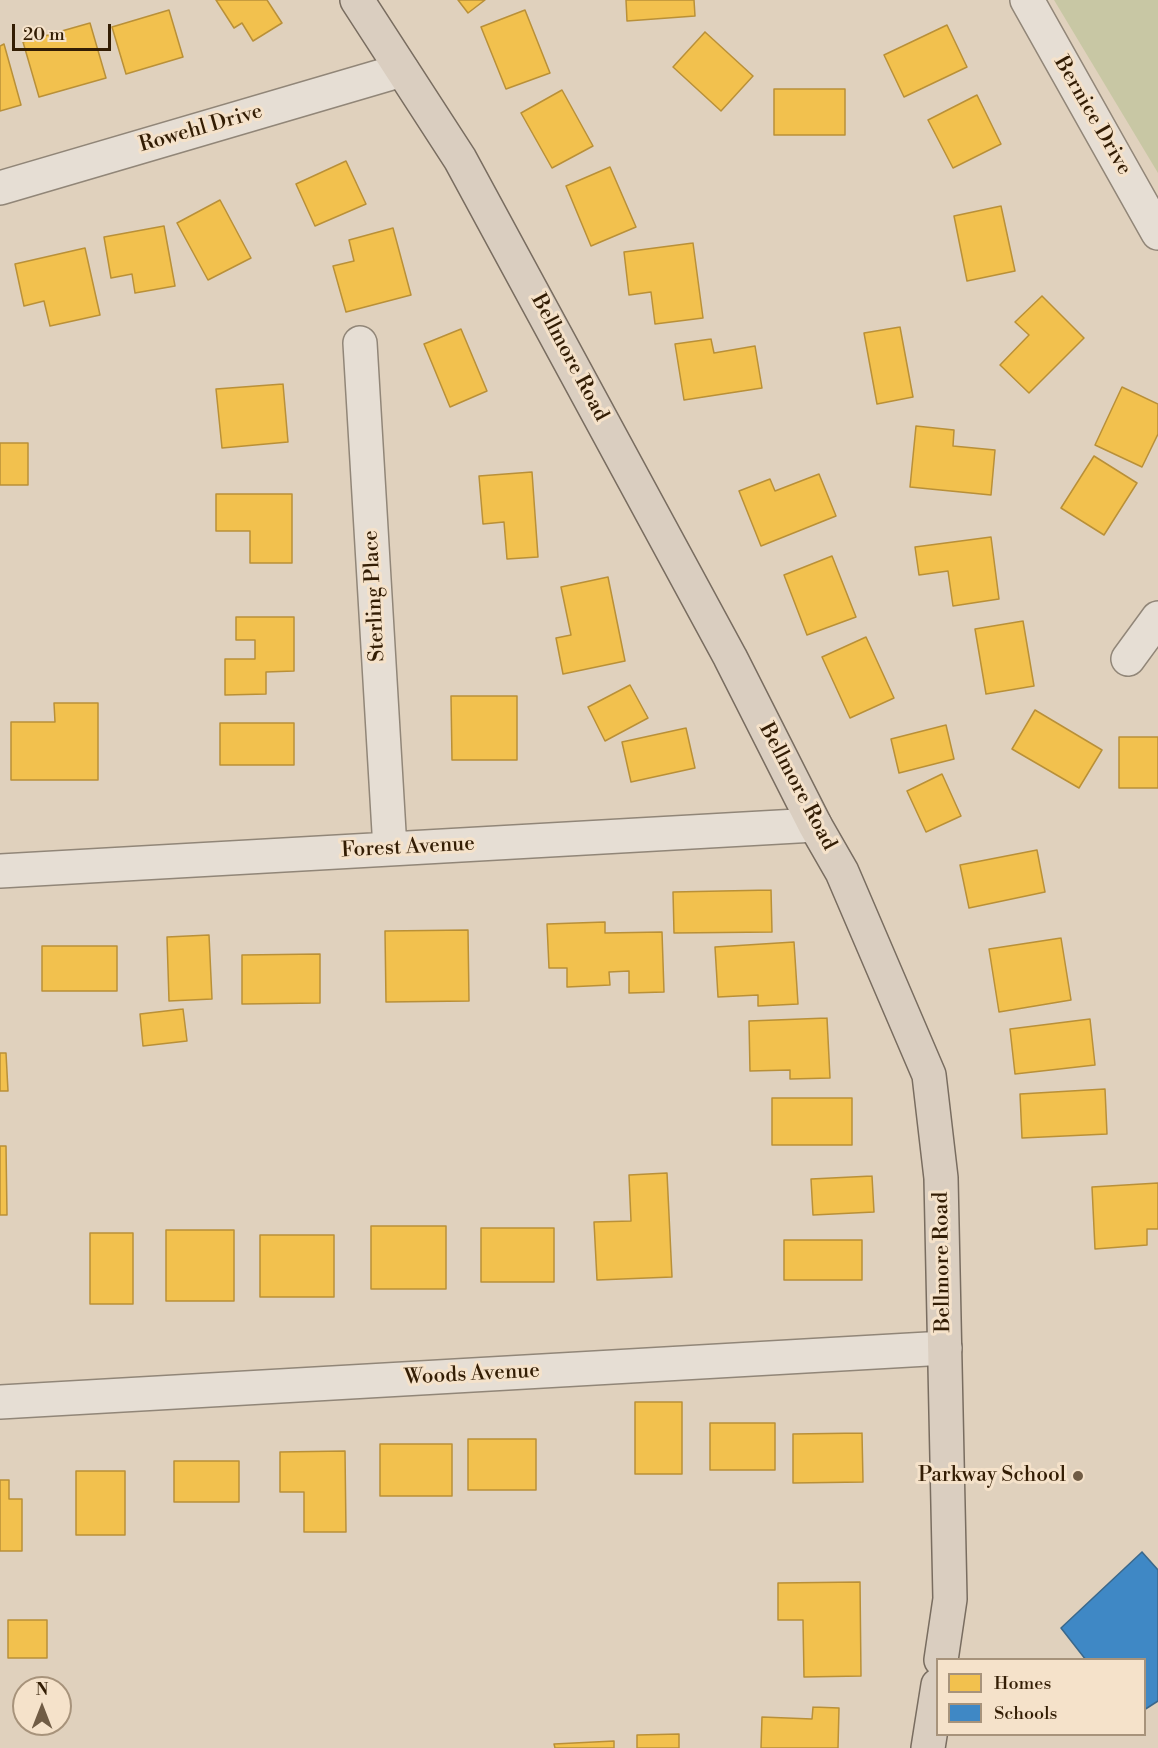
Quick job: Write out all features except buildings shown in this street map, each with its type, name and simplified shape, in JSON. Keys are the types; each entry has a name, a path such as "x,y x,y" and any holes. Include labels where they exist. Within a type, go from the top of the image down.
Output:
{"main road":[{"name":"Bellmore Road","path":"357,0 466,169 730,657 815,825 842,872 929,1075 941,1178 945,1348 950,1599 941,1658"},
{"path":"928,1748 936,1698"}],"street":[{"name":"Bernice Drive","path":"1027,0 1158,233"},
{"name":"Rowehl Drive","path":"0,188 402,70"},
{"name":"Sterling Place","path":"360,343 390,849"},
{"path":"1128,659 1158,618"},
{"name":"Forest Avenue","path":"0,871 815,825"},
{"name":"Woods Avenue","path":"0,1402 945,1348"}],"green space":[{"path":"1054,0 1158,0 1158,173"}],"place":[{"name":"Parkway School","path":"1078,1476"}]}
